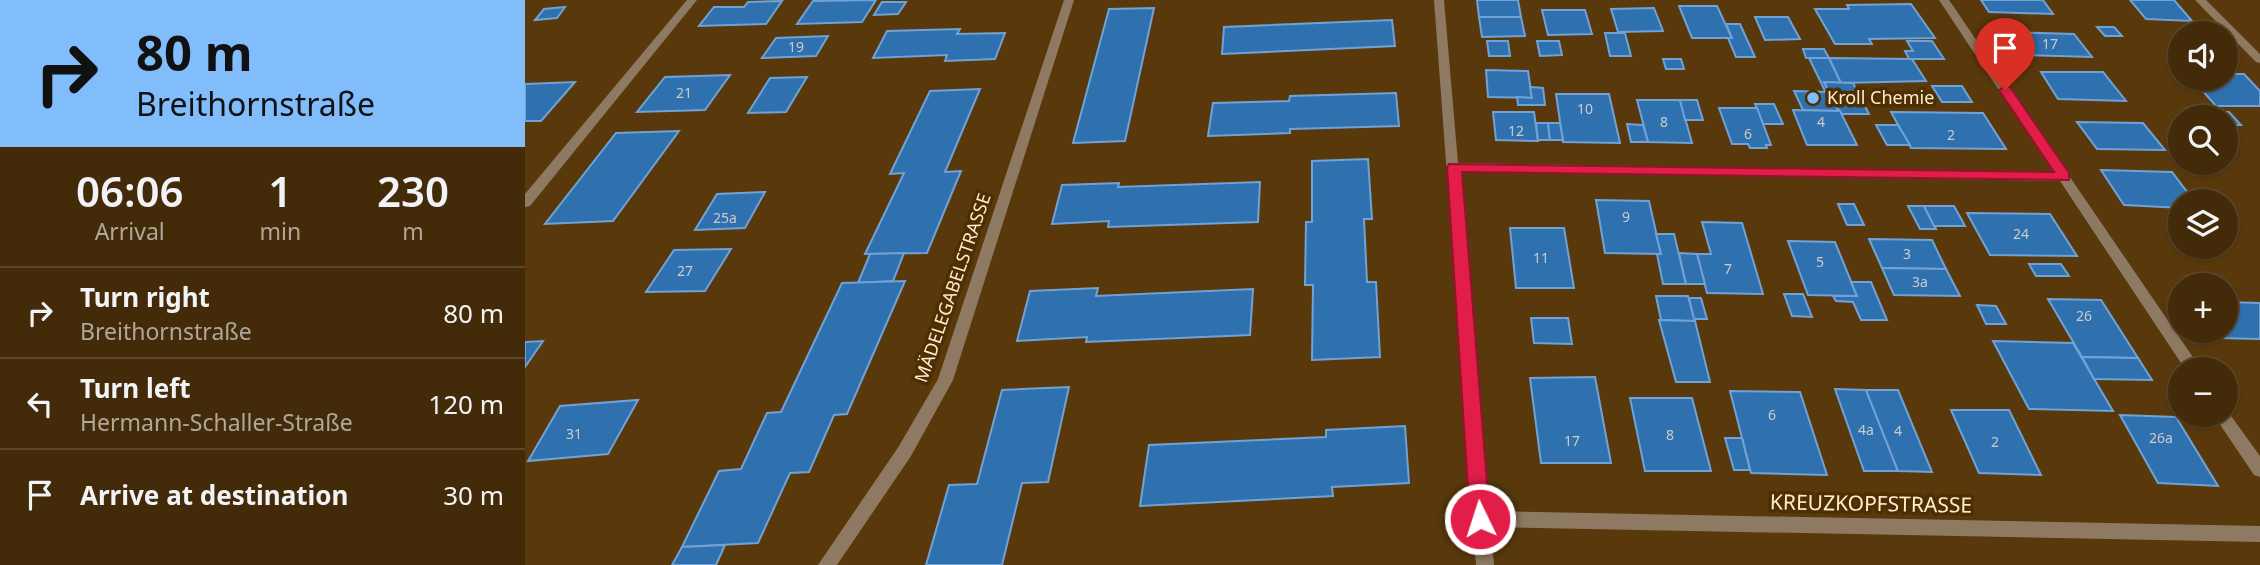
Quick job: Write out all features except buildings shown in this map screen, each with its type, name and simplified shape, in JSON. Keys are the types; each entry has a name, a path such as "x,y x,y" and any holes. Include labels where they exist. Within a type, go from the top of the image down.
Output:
{"street":[{"path":"525,203 692,0"},
{"name":"MÄDELEGABELSTRASSE","path":"827,565 905,451 945,380 1069,0"},
{"path":"1439,0 1485,565"},
{"path":"1944,0 2185,357"},
{"path":"2200,0 2260,60"},
{"path":"1454,167 2064,177"},
{"path":"2231,427 2260,470"},
{"name":"KREUZKOPFSTRASSE","path":"1480,519 2260,534"}],"place":[{"name":"Kroll Chemie","path":"1813,98"}],"route":[{"path":"1480,519 1454,167 2064,177 2005,90"}]}
